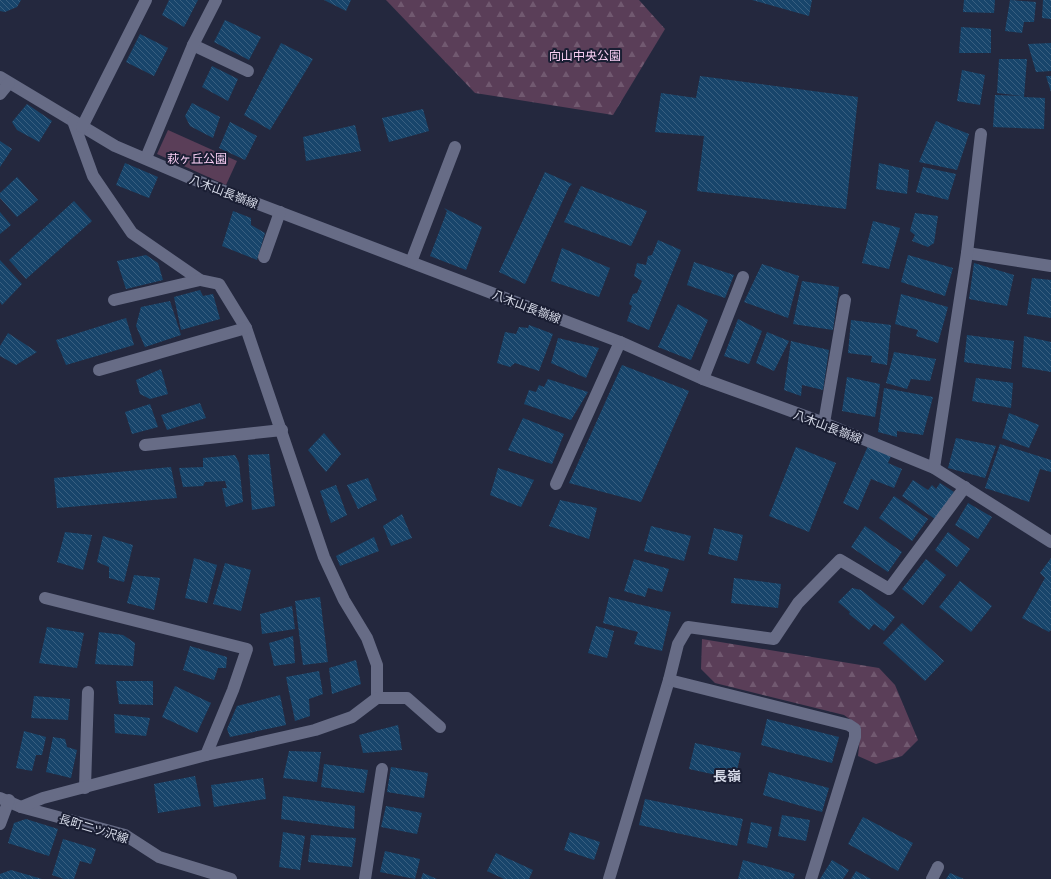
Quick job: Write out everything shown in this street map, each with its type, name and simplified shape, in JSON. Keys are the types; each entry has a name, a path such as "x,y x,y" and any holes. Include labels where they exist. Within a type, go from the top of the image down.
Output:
{"street":[{"path":"146,0 78,124 93,176 132,233 200,280 219,284 246,328 324,557 344,600 366,638 377,665 377,698"},
{"path":"146,158 193,45 216,0"},
{"path":"193,45 248,71"},
{"path":"0,94 5,80"},
{"name":"八木山長嶺線","path":"5,80 115,146 190,178 620,342 703,379 824,423 934,468 1051,542"},
{"path":"934,468 967,253 981,134"},
{"path":"411,262 455,147"},
{"path":"264,257 280,212"},
{"path":"967,253 1051,266"},
{"path":"703,379 742,277"},
{"path":"114,300 200,280"},
{"path":"824,423 845,300"},
{"path":"98,370 246,328"},
{"path":"556,484 620,342"},
{"path":"145,445 282,430"},
{"path":"608,879 669,680 678,644 688,627 774,639 798,603 840,560 889,589 965,487"},
{"path":"45,598 247,649 233,690 206,755"},
{"path":"669,680 848,725 855,729 855,737 811,879"},
{"path":"85,788 88,692"},
{"path":"21,807 43,798 206,755 315,730 352,716 377,698 407,698 440,727"},
{"path":"364,879 382,770"},
{"path":"0,824 4,799"},
{"name":"長町二ツ沢線","path":"4,799 21,807 126,835 159,857 230,879"},
{"path":"932,879 938,867"}],"green space":[{"name":"向山中央公園","path":"386,0 639,0 665,29 613,115 475,93"},
{"name":"萩ヶ丘公園","path":"168,130 237,161 226,185 157,154"},
{"path":"702,639 879,668 895,685 918,740 902,756 876,764 858,756 860,736 858,725 844,715 715,683 701,669"}],"building":[{"path":"0,0 21,0 17,7 5,12 0,11"},
{"path":"169,0 198,0 184,27 162,15"},
{"path":"324,0 351,0 346,11"},
{"path":"752,0 812,0 809,16"},
{"path":"964,0 995,0 994,13 963,12"},
{"path":"1010,0 1036,2 1034,22 1024,22 1022,33 1005,31"},
{"path":"1043,0 1051,0 1051,19 1042,18"},
{"path":"225,20 261,37 249,60 214,42"},
{"path":"961,27 991,29 991,53 959,53"},
{"path":"140,34 168,48 154,76 126,62"},
{"path":"281,43 313,59 270,130 244,115"},
{"path":"1051,43 1051,71 1036,72 1028,44"},
{"path":"999,59 1027,59 1024,97 1045,98 1044,129 993,127 995,95 1023,96 997,93"},
{"path":"212,66 238,79 228,101 202,87"},
{"path":"962,70 985,75 980,105 957,101"},
{"path":"700,76 858,97 846,209 697,191 704,136 655,132 661,93 696,98"},
{"path":"1046,76 1051,76 1051,92"},
{"path":"192,103 220,117 213,138 190,126 185,116"},
{"path":"27,104 52,121 39,142 17,130 12,122"},
{"path":"423,109 429,131 389,142 382,118"},
{"path":"936,121 969,134 957,170 919,162"},
{"path":"230,122 257,136 245,160 219,148"},
{"path":"355,125 361,151 306,161 303,137"},
{"path":"0,141 12,149 0,167"},
{"path":"125,163 158,177 149,198 116,185"},
{"path":"879,163 909,170 907,194 876,189"},
{"path":"923,167 956,174 948,200 916,192"},
{"path":"545,172 572,184 569,187 525,284 499,272"},
{"path":"17,177 38,200 17,217 0,198 0,193"},
{"path":"581,186 647,211 631,246 564,222"},
{"path":"74,201 92,221 26,279 9,260"},
{"path":"444,208 482,227 466,270 430,256 447,211"},
{"path":"233,211 251,218 251,225 265,233 257,260 222,246"},
{"path":"0,212 11,225 0,234"},
{"path":"915,213 938,216 934,243 928,247 912,241 915,235 910,231"},
{"path":"873,221 900,228 889,269 862,263"},
{"path":"658,240 681,250 649,330 627,321 632,306 629,304 633,294 637,293 642,281 634,276 637,263 646,265 648,256 652,255"},
{"path":"562,248 610,268 599,297 551,281"},
{"path":"146,255 158,263 163,280 126,289 117,261"},
{"path":"908,255 953,268 945,296 901,282"},
{"path":"0,260 22,284 2,305 0,302"},
{"path":"694,262 734,275 725,298 687,285"},
{"path":"974,263 1014,275 1007,306 969,299"},
{"path":"762,264 799,276 788,318 744,302"},
{"path":"1032,278 1051,280 1051,318 1027,314"},
{"path":"802,281 839,287 833,330 793,324"},
{"path":"200,290 203,296 213,294 220,319 181,330 174,297"},
{"path":"901,294 948,307 938,343 916,336 918,330 895,324"},
{"path":"170,301 181,335 145,347 136,326 141,307"},
{"path":"678,304 708,320 691,360 658,347"},
{"path":"126,318 134,345 66,365 56,340"},
{"path":"738,319 762,331 749,364 724,356"},
{"path":"851,320 891,325 887,365 871,362 872,356 848,353"},
{"path":"529,325 553,334 539,371 515,363 510,367 497,363 505,332 516,334 519,327 528,328"},
{"path":"767,332 789,341 774,371 756,363"},
{"path":"8,333 37,352 16,365 0,356 0,346"},
{"path":"967,335 1014,341 1011,369 964,362"},
{"path":"1024,336 1051,342 1051,372 1022,367"},
{"path":"558,338 599,348 586,378 551,363"},
{"path":"791,341 829,350 823,390 802,385 801,396 784,390"},
{"path":"894,352 936,359 930,381 911,379 907,389 886,383"},
{"path":"622,365 689,391 641,502 569,483"},
{"path":"161,369 168,394 150,399 140,394 136,380"},
{"path":"847,377 880,384 875,417 842,411"},
{"path":"976,378 1013,383 1011,408 972,401"},
{"path":"548,379 588,392 571,420 524,404 529,390 536,392 539,385 544,387"},
{"path":"884,388 933,397 923,435 897,431 897,437 878,432"},
{"path":"200,403 206,418 167,430 161,415"},
{"path":"150,404 158,427 132,434 125,412"},
{"path":"1009,413 1039,425 1029,448 1002,438"},
{"path":"523,418 564,434 552,464 508,450"},
{"path":"324,433 341,454 326,472 308,450"},
{"path":"956,438 996,446 985,478 948,468"},
{"path":"1000,444 1051,460 1051,472 1040,469 1029,502 985,488"},
{"path":"868,446 891,456 888,463 902,469 894,488 871,479 858,510 843,503"},
{"path":"796,447 836,463 809,532 769,516"},
{"path":"269,454 275,506 252,510 248,455"},
{"path":"235,455 239,463 243,502 226,507 222,488 227,488 225,481 205,482 203,486 183,487 179,468 203,467 203,458"},
{"path":"171,467 177,498 57,508 54,478"},
{"path":"498,468 534,480 521,507 490,495"},
{"path":"368,478 377,500 358,509 347,485"},
{"path":"913,480 928,490 932,485 936,489 940,483 954,492 935,519 902,496"},
{"path":"336,485 347,515 331,523 320,491"},
{"path":"894,496 928,519 912,541 879,518"},
{"path":"560,500 597,508 589,539 549,526"},
{"path":"968,503 992,517 978,539 955,525"},
{"path":"402,514 412,538 391,546 383,526"},
{"path":"651,526 691,536 684,561 644,551"},
{"path":"865,526 902,552 888,572 851,547"},
{"path":"714,528 743,535 737,561 708,554"},
{"path":"65,532 92,535 83,570 57,562"},
{"path":"948,532 970,549 957,567 935,550"},
{"path":"103,536 133,545 124,582 109,578 109,567 97,562"},
{"path":"374,537 379,551 340,566 336,556"},
{"path":"194,558 217,565 207,603 185,598"},
{"path":"1051,558 1051,630 1049,632 1022,618 1045,578 1040,573"},
{"path":"634,559 669,569 662,592 648,588 645,597 624,591"},
{"path":"926,559 946,575 923,605 902,589"},
{"path":"225,563 251,570 241,611 213,604"},
{"path":"134,575 160,578 154,610 127,603"},
{"path":"734,578 781,584 778,608 731,603"},
{"path":"960,581 992,606 971,632 939,607"},
{"path":"852,588 861,590 895,617 884,631 874,624 869,630 849,614 850,612 838,602"},
{"path":"320,597 328,662 303,665 295,601"},
{"path":"609,597 671,612 662,651 634,644 638,632 603,623"},
{"path":"292,606 295,629 262,634 260,614"},
{"path":"902,623 944,661 925,681 883,643"},
{"path":"596,626 614,631 607,658 588,653"},
{"path":"47,627 84,633 77,668 39,663"},
{"path":"99,632 123,635 135,643 133,666 95,664"},
{"path":"293,636 295,663 274,666 269,643"},
{"path":"190,646 227,657 226,668 218,668 214,680 183,670"},
{"path":"356,660 361,684 332,694 329,668"},
{"path":"319,671 323,694 309,699 310,716 295,721 286,677"},
{"path":"116,681 153,681 153,705 119,704"},
{"path":"175,686 211,703 197,733 162,717"},
{"path":"280,695 286,725 230,737 227,729 237,706"},
{"path":"34,696 70,699 68,720 31,718"},
{"path":"114,714 150,718 146,736 115,733"},
{"path":"767,719 839,737 832,763 761,745"},
{"path":"398,725 402,750 363,753 359,735"},
{"path":"24,731 46,737 42,755 36,755 32,771 16,768"},
{"path":"53,737 65,739 67,747 77,750 71,778 46,772"},
{"path":"695,743 741,753 735,779 689,769"},
{"path":"289,751 321,752 317,782 283,778"},
{"path":"324,764 368,770 364,793 321,787"},
{"path":"391,767 428,773 424,798 387,792"},
{"path":"769,772 829,788 822,812 763,795"},
{"path":"195,776 201,806 158,813 154,784"},
{"path":"263,778 266,799 214,807 211,785"},
{"path":"283,796 355,806 354,829 281,819"},
{"path":"645,799 743,819 737,846 639,825"},
{"path":"386,806 422,813 417,834 381,827"},
{"path":"782,815 810,820 806,841 778,836"},
{"path":"863,817 913,843 898,871 848,844"},
{"path":"26,819 58,829 49,856 8,843 14,823"},
{"path":"751,822 772,827 767,848 747,843"},
{"path":"283,832 305,836 300,870 279,867"},
{"path":"570,832 600,842 594,860 564,850"},
{"path":"311,835 356,838 352,867 308,862"},
{"path":"63,839 96,849 91,864 80,861 74,879 64,879 52,875"},
{"path":"385,851 420,859 415,879 380,872"},
{"path":"496,853 533,870 529,879 504,879 487,871"},
{"path":"743,860 795,874 793,879 738,879"},
{"path":"832,860 849,870 843,879 820,879"},
{"path":"11,870 42,879 0,879 0,874"},
{"path":"856,871 871,879 851,879"},
{"path":"423,873 437,879 421,879"},
{"path":"950,873 964,879 946,879"}],"district":[{"name":"長嶺","path":"727,775"}]}
